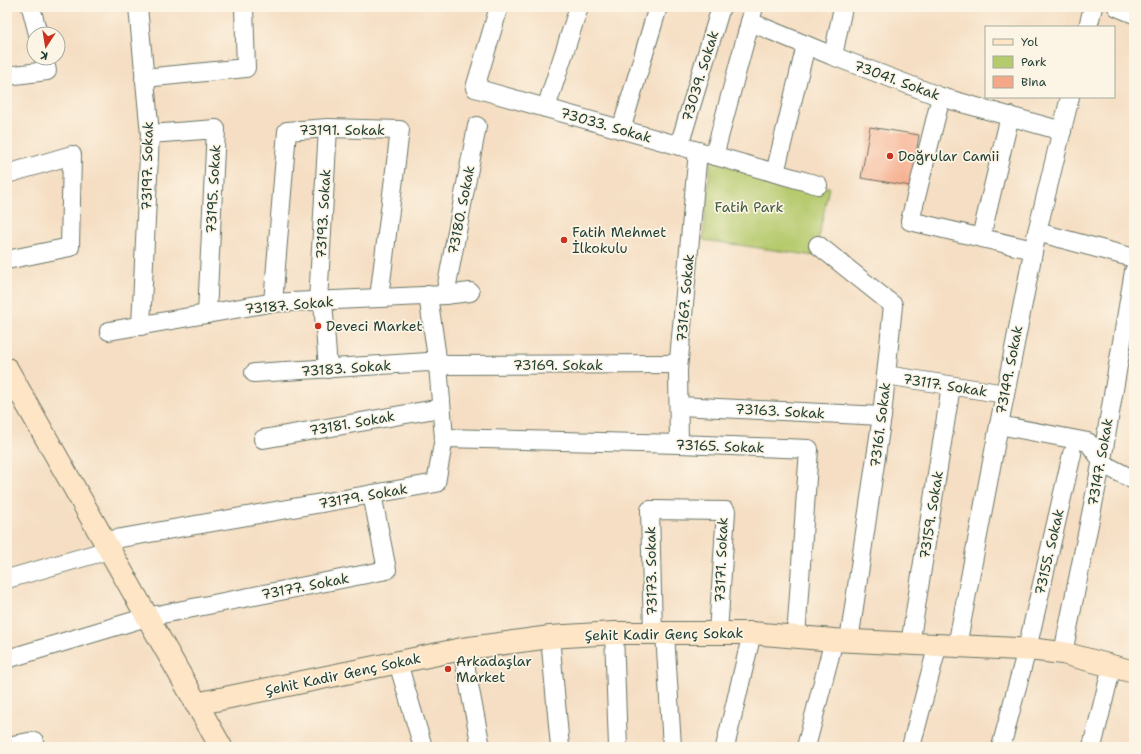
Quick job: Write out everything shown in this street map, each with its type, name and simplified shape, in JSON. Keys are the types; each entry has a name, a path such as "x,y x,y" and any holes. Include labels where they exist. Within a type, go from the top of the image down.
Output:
{"main road":[{"path":"7,369 221,747"},
{"name":"Şehit Kadir Genç Sokak","path":"196,704 462,650 550,637 614,632 752,633 841,640 1027,649 1064,653 1134,672"}],"street":[{"path":"31,7 36,26"},
{"name":"73197. Sokak","path":"138,7 150,134 141,326"},
{"path":"144,78 246,68 244,7"},
{"name":"73033. Sokak","path":"499,7 475,88 818,185"},
{"path":"546,108 579,7"},
{"path":"621,130 658,7"},
{"name":"73039. Sokak","path":"679,146 721,7"},
{"path":"833,56 843,7"},
{"path":"1088,26 1092,7"},
{"path":"1117,7 1134,14"},
{"name":"73041. Sokak","path":"752,15 806,45 941,97 1062,131"},
{"name":"73167. Sokak","path":"679,444 678,364 706,154 752,15"},
{"path":"775,173 806,45"},
{"path":"7,76 47,71 46,66"},
{"path":"941,97 910,221 1034,250"},
{"name":"73149. Sokak","path":"911,747 948,645 999,424 1037,232 1070,98"},
{"path":"981,237 1010,116"},
{"name":"73180. Sokak","path":"436,295 477,126"},
{"name":"73191. Sokak","path":"273,303 287,131 328,128 400,130 379,298"},
{"name":"73193. Sokak","path":"328,128 320,301 328,369"},
{"name":"73195. Sokak","path":"150,134 216,129 207,314"},
{"path":"7,174 72,155 70,247 7,260"},
{"path":"1037,232 1134,258"},
{"name":"73161. Sokak","path":"806,747 841,640 882,416 893,305 818,245"},
{"name":"73147. Sokak","path":"1064,653 1102,460 1134,271"},
{"name":"73187. Sokak","path":"109,331 273,303 470,292"},
{"name":"73179. Sokak","path":"7,579 107,546 372,494 436,483 444,438 438,365 436,295"},
{"name":"73183. Sokak","path":"254,374 428,362 438,365"},
{"name":"73169. Sokak","path":"438,365 678,364"},
{"name":"73117. Sokak","path":"886,375 1005,394"},
{"name":"73159. Sokak","path":"910,644 951,386"},
{"name":"73163. Sokak","path":"679,406 882,416"},
{"name":"73181. Sokak","path":"263,439 441,408"},
{"path":"999,424 1088,442 1105,464 1134,480"},
{"name":"73165. Sokak","path":"444,438 809,449 796,637"},
{"name":"73155. Sokak","path":"1000,747 1027,649 1072,454"},
{"name":"73177. Sokak","path":"147,616 387,570 372,494"},
{"name":"73171. Sokak","path":"650,510 726,511 718,633"},
{"name":"73173. Sokak","path":"650,510 659,633 672,747"},
{"path":"7,659 147,616"},
{"path":"614,632 618,747"},
{"path":"725,747 752,633"},
{"path":"550,637 560,747"},
{"path":"462,650 481,747"},
{"path":"398,663 423,747"},
{"path":"1092,747 1112,666"},
{"path":"7,746 34,741"}],"green space":[{"name":"Fatih Park","path":"711,158 829,187 815,256 703,240"}],"building":[{"name":"Doğrular Camii","path":"870,127 919,135 911,186 861,178"}],"place":[{"name":"Doğrular Camii","path":"890,156"},
{"name":"Fatih Mehmet İlkokulu","path":"564,240"},
{"name":"Deveci Market","path":"318,326"},
{"name":"Arkadaşlar Market","path":"448,669"}]}
